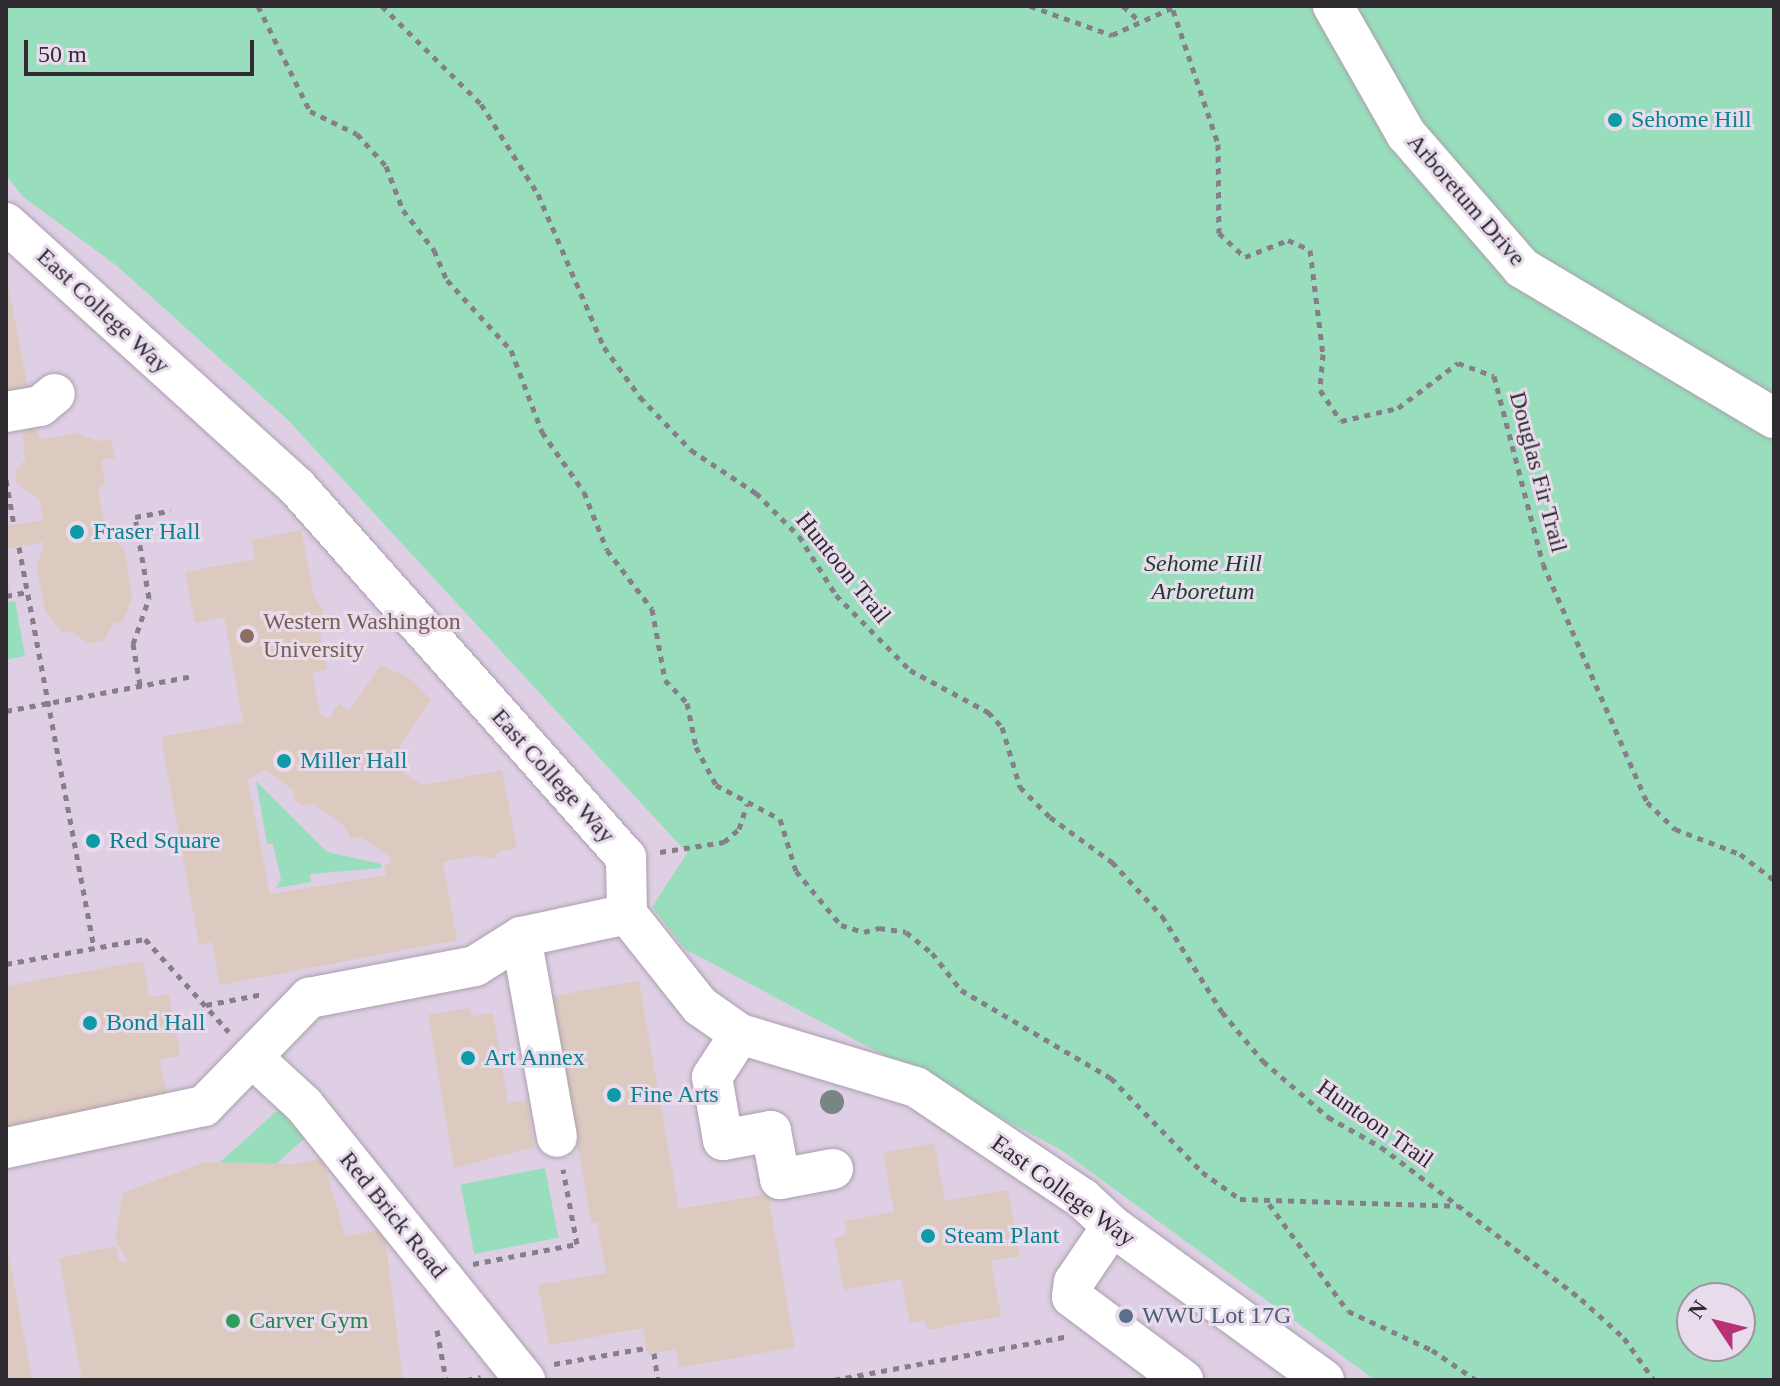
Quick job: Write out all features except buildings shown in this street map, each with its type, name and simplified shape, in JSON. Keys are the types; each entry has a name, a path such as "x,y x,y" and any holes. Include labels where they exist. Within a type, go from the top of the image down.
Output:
{"street":[{"name":"Arboretum Drive","path":"1333,6 1406,134 1522,268 1774,418"},
{"name":"East College Way","path":"6,223 297,487 626,857 627,914 700,1006 740,1034 916,1087 1082,1198 1112,1226 1324,1380"},
{"path":"6,412 40,406 55,394"},
{"path":"6,1148 204,1106 240,1044 309,998 475,966 521,937 627,914"},
{"path":"521,937 557,1137"},
{"path":"740,1034 712,1077 723,1140 771,1131 780,1179 833,1169"},
{"name":"Red Brick Road","path":"240,1044 304,1105 542,1372"},
{"path":"1112,1226 1074,1282 1072,1297 1183,1380"}],"path":[{"path":"258,6 310,111 357,134 386,166 403,210 434,250 447,280 511,350 542,432 584,492 607,550 652,609 665,680 687,703 696,747 716,785 780,819 796,871 841,925 864,932 879,928 906,932 932,953 961,990 1111,1078 1222,1190 1268,1203 1458,1206"},
{"name":"Huntoon Trail","path":"382,6 481,104 538,194 604,347 640,397 691,450 756,493 799,536 836,595 910,670 988,712 1002,727 1020,787 1050,817 1112,862 1162,916 1222,1012 1263,1061 1328,1117 1381,1147 1609,1324 1654,1380"},
{"path":"1030,6 1112,35 1175,8"},
{"path":"1123,6 1141,22"},
{"name":"Douglas Fir Trail","path":"1175,8 1218,144 1219,233 1245,257 1288,240 1310,250 1323,354 1320,390 1334,411 1341,421 1398,408 1458,363 1494,376 1543,564 1647,802 1675,829 1740,854 1774,880"},
{"path":"6,480 14,525"},
{"path":"140,685 133,644 149,598 135,517 170,511"},
{"path":"19,547 94,948"},
{"path":"6,596 27,592"},
{"path":"6,711 193,676"},
{"path":"626,857 724,842 739,829 747,804"},
{"path":"6,964 145,939 240,1044"},
{"path":"482,1262 577,1244 557,1137"},
{"path":"1268,1203 1348,1311 1432,1350 1476,1380"},
{"path":"834,1380 1066,1338 1072,1330"},
{"path":"542,1372 646,1348"},
{"path":"654,1353 658,1380"}],"shaded area":[{"name":"Western Washington University","path":"6,175 22,196 117,266 288,420 687,853 652,907 1061,1150 1375,1380 6,1380"}],"green space":[{"name":"Sehome Hill Arboretum","path":"6,6 1774,6 1774,1380 1375,1380 1061,1150 685,949 652,907 687,853 288,420 117,266 22,196 6,175"},
{"path":"15,601 25,656 6,660 6,602"},
{"path":"256,781 327,852 381,864 382,868 310,874 311,882 276,888 281,880 273,844 267,844"},
{"path":"279,1109 305,1138 181,1250 155,1221"},
{"path":"545,1168 559,1238 474,1254 461,1184"}],"place":[{"name":"Sehome Hill","path":"1615,120"},
{"name":"Fraser Hall","path":"77,532"},
{"name":"Western Washington University","path":"247,636"},
{"name":"Miller Hall","path":"284,761"},
{"name":"Red Square","path":"93,841"},
{"name":"Bond Hall","path":"90,1023"},
{"name":"Art Annex","path":"468,1058"},
{"name":"Fine Arts","path":"614,1095"},
{"name":"Steam Plant","path":"928,1236"},
{"name":"WWU Lot 17G","path":"1126,1316"},
{"name":"Carver Gym","path":"233,1321"}]}
